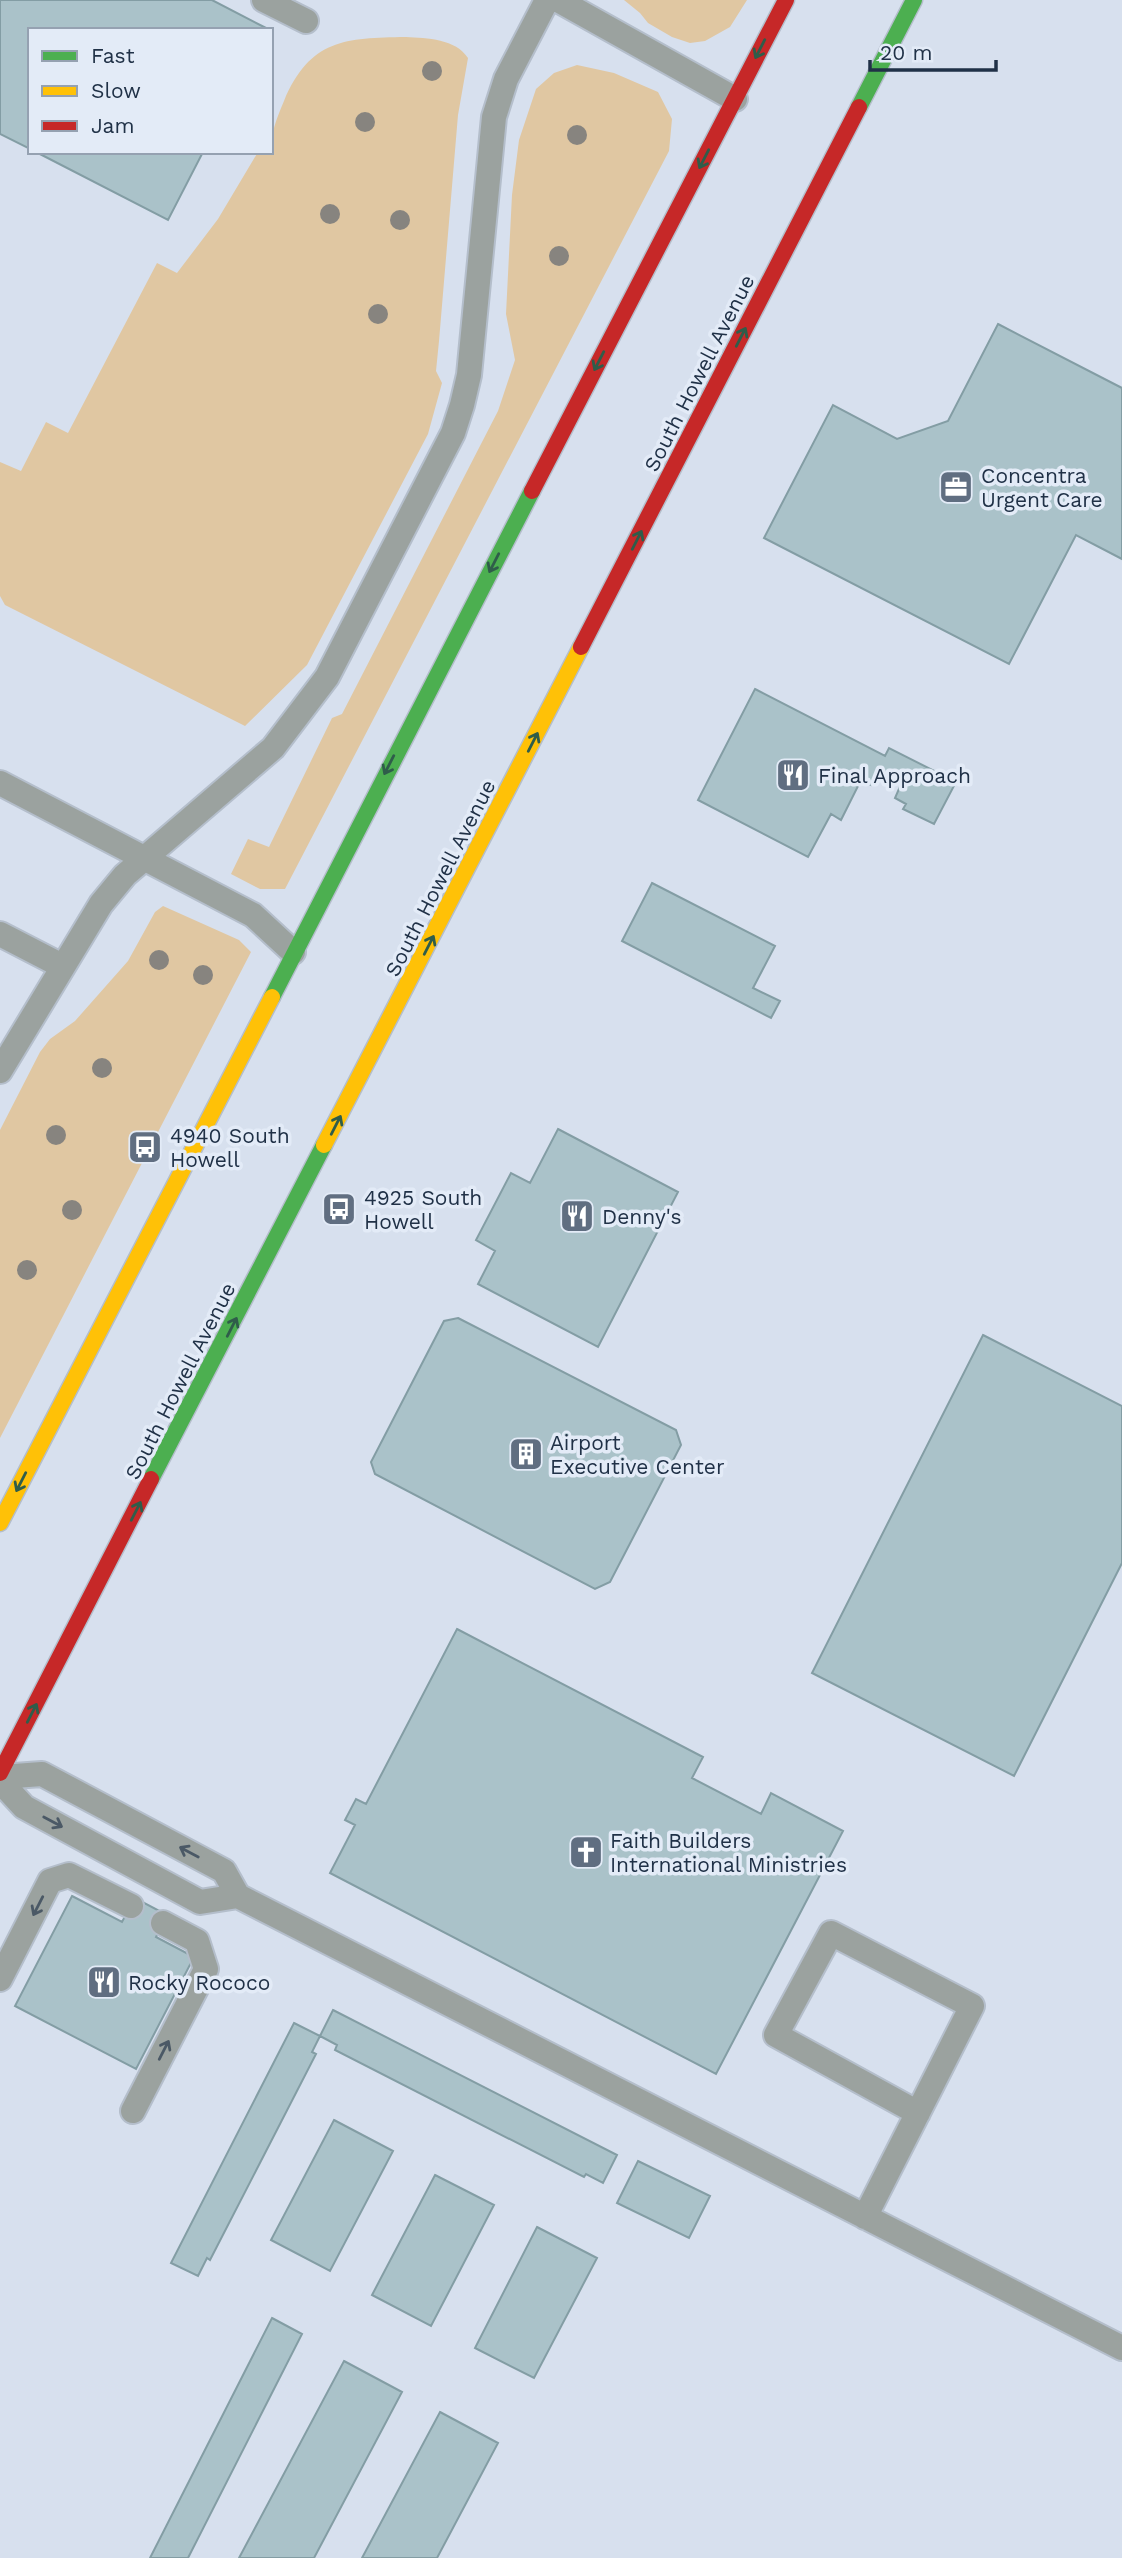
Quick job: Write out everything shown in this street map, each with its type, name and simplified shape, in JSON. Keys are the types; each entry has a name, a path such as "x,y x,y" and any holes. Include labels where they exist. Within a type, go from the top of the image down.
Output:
{"main road":[{"path":"0,1523 786,0"},
{"name":"South Howell Avenue","path":"0,1777 914,0"}],"lane":[{"path":"264,0 306,21"},
{"path":"0,1071 101,904 143,857 272,748 304,710 327,677 453,433 468,375 494,117 506,79 547,0"},
{"path":"558,0 735,99"},
{"path":"0,783 253,915 293,952"},
{"path":"0,934 62,966"},
{"path":"0,1777 42,1774 48,1777 224,1871 238,1896 1122,2348"},
{"path":"0,1777 24,1807 200,1902 238,1896"},
{"path":"0,1979 50,1881 69,1875 131,1906"},
{"path":"134,2111 206,1969 197,1941 163,1923"},
{"path":"865,2217 918,2113 972,2006 831,1933 776,2035 918,2113"}],"shaded area":[{"path":"624,0 747,0 730,27 705,41 690,43 672,37 648,23"},
{"path":"365,39 432,39 449,43 468,58 458,115 436,371 442,383 428,434 307,665 245,726 5,605 0,596 0,462 21,471 46,422 68,433 157,263 177,273 218,219 257,154 273,154 273,132 279,114 294,80 305,65 332,46"},
{"path":"577,65 614,73 658,92 672,119 669,151 285,889 260,889 231,874 248,839 269,847 332,718 342,714 498,411 515,360 506,314 512,195 519,140 536,89 554,73"},
{"path":"163,906 239,940 251,952 0,1438 0,1130 40,1052 50,1039 75,1021 128,961 155,912"}],"building":[{"path":"0,0 212,0 266,28 28,28 28,148 0,134"},
{"path":"40,154 202,154 168,220"},
{"name":"Concentra Urgent Care","path":"998,324 1122,388 1122,559 1076,535 1009,664 764,538 833,405 897,439 948,421"},
{"name":"Final Approach","path":"755,689 885,756 889,748 956,782 934,824 903,809 906,804 895,798 902,782 879,770 871,785 861,780 841,820 831,814 808,857 698,800"},
{"path":"652,883 775,946 753,988 780,1001 771,1018 622,941"},
{"name":"Denny's","path":"558,1129 678,1192 598,1347 478,1284 495,1251 476,1240 511,1173 530,1183"},
{"name":"Airport Executive Center","path":"458,1318 676,1430 681,1445 610,1582 595,1589 375,1474 371,1462 444,1321"},
{"path":"983,1335 1122,1406 1122,1563 1014,1776 812,1673"},
{"name":"Faith Builders International Ministries","path":"457,1629 703,1757 692,1778 761,1814 771,1793 843,1831 716,2074 330,1873 355,1825 345,1820 356,1799 366,1804"},
{"name":"Rocky Rococo","path":"72,1896 122,1922 135,1898 167,1915 156,1937 194,1957 136,2069 15,2006"},
{"path":"333,2010 617,2155 603,2183 586,2174 584,2177 335,2050 337,2045 320,2036"},
{"path":"294,2023 320,2036 312,2052 316,2054 210,2260 207,2258 198,2276 171,2263"},
{"path":"334,2120 393,2151 330,2271 271,2240"},
{"path":"638,2161 710,2196 689,2238 617,2203"},
{"path":"435,2175 494,2205 431,2326 372,2295"},
{"path":"537,2227 597,2258 534,2378 475,2348"},
{"path":"272,2318 302,2334 188,2558 150,2558"},
{"path":"344,2361 402,2392 314,2558 239,2558"},
{"path":"440,2412 498,2443 437,2558 362,2558"}],"traffic: fast":[{"path":"859,107 914,0"},
{"path":"272,997 532,491"},
{"path":"151,1479 324,1145"}],"traffic: slow":[{"path":"324,1145 581,647"},
{"path":"0,1523 272,997"}],"traffic: jam":[{"path":"532,491 786,0"},
{"path":"581,647 859,107"},
{"path":"0,1773 151,1479"}],"place":[{"name":"Concentra Urgent Care","path":"956,487"},
{"name":"Final Approach","path":"793,775"},
{"name":"4940 South Howell","path":"145,1147"},
{"name":"4925 South Howell","path":"339,1209"},
{"name":"Denny's","path":"577,1216"},
{"name":"Airport Executive Center","path":"526,1454"},
{"name":"Faith Builders International Ministries","path":"586,1852"},
{"name":"Rocky Rococo","path":"104,1982"}]}
